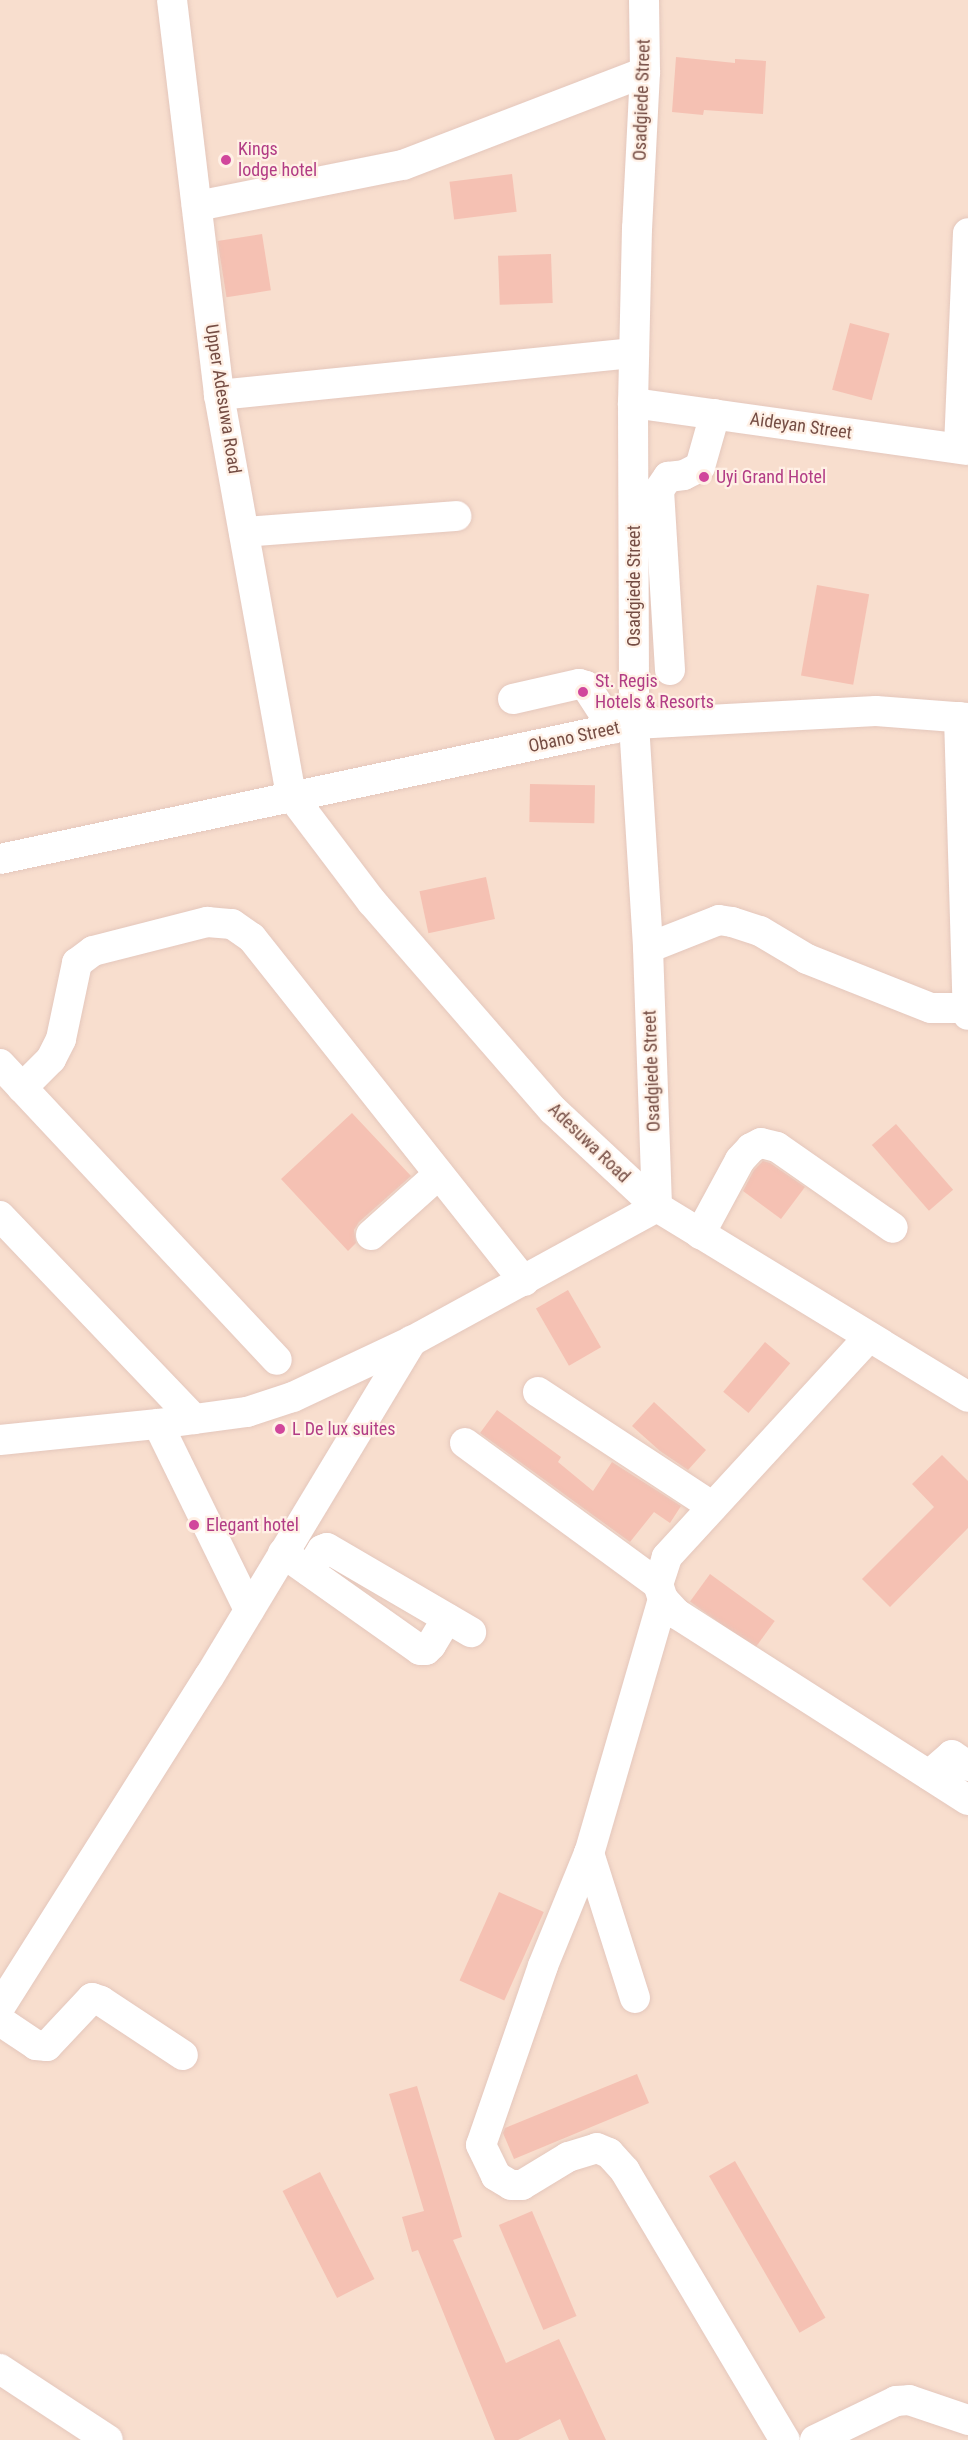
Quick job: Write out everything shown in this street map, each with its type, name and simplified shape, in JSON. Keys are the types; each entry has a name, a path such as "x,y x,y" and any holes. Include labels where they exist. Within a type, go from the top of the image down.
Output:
{"street":[{"name":"Upper Adesuwa Road","path":"172,0 219,395 291,795"},
{"name":"Osadgiede Street","path":"644,0 645,72 637,228 624,727 648,948 657,1207"},
{"path":"196,206 403,165 645,72"},
{"path":"963,449 968,233"},
{"path":"219,395 634,353"},
{"name":"Aideyan Street","path":"633,403 963,449"},
{"path":"670,670 659,490 668,477 684,475 700,467 715,414"},
{"path":"244,532 456,516"},
{"path":"513,699 579,684 586,686 624,727"},
{"name":"Obano Street","path":"0,858 291,795 624,727 876,711 963,718"},
{"path":"648,948 719,920 732,922 760,931 807,960 931,1008 967,1011 963,718"},
{"name":"Adesuwa Road","path":"291,795 372,902 553,1110 657,1207 968,1397"},
{"path":"22,1088 51,1059 62,1039 77,963 93,951 195,925 207,922 232,924 252,938 524,1281"},
{"path":"0,1064 277,1360"},
{"path":"700,1234 740,1160 751,1148 761,1143 777,1147 892,1228"},
{"path":"371,1235 439,1174"},
{"path":"0,1440 158,1424 247,1412 293,1397 412,1341 657,1207"},
{"path":"0,1216 194,1419"},
{"path":"785,2440 625,2172 609,2153 597,2148 568,2157 522,2185 511,2185 496,2176 482,2145 543,1966 589,1852 661,1592 667,1557 869,1337"},
{"path":"183,2055 101,2001 92,1998 47,2046 36,2046 1,2008 249,1610 412,1341"},
{"path":"538,1392 713,1506"},
{"path":"158,1424 249,1610"},
{"path":"465,1443 661,1592 677,1614 968,1800"},
{"path":"283,1553 420,1650 426,1650 459,1625 327,1548 322,1550 309,1571"},
{"path":"930,1775 948,1757 952,1755 964,1757"},
{"path":"589,1852 635,1998"},
{"path":"0,2369 108,2440"},
{"path":"815,2440 896,2401 909,2400 968,2420"}],"shaded area":[{"path":"0,0 968,0 968,2440 0,2440"}],"building":[{"path":"676,57 735,63 735,59 766,61 763,114 704,110 703,115 672,112"},
{"path":"512,174 517,212 454,219 449,182"},
{"path":"262,234 271,290 226,297 218,241"},
{"path":"551,254 553,303 500,305 498,256"},
{"path":"850,323 890,334 872,400 832,390"},
{"path":"817,585 869,594 853,685 801,676"},
{"path":"530,784 595,785 594,823 529,822"},
{"path":"486,877 495,919 428,933 419,891"},
{"path":"352,1113 411,1176 359,1222 354,1230 356,1243 348,1251 281,1179"},
{"path":"896,1124 953,1190 929,1211 872,1145"},
{"path":"763,1161 770,1163 805,1187 781,1219 743,1191 754,1170"},
{"path":"568,1290 601,1347 569,1366 536,1308"},
{"path":"765,1342 790,1363 748,1413 723,1392"},
{"path":"654,1402 706,1450 688,1470 660,1451 632,1426"},
{"path":"497,1410 561,1457 558,1462 593,1491 612,1462 681,1506 670,1523 654,1512 630,1542 480,1433"},
{"path":"942,1455 968,1481 968,1528 890,1607 862,1579 934,1507 912,1484"},
{"path":"710,1574 775,1621 755,1649 690,1602"},
{"path":"499,1892 544,1912 504,2001 460,1981"},
{"path":"637,2074 649,2103 514,2159 503,2133 505,2128"},
{"path":"417,2086 462,2237 453,2240 506,2363 559,2339 606,2440 569,2440 560,2419 518,2440 495,2440 418,2250 412,2252 402,2217 424,2211 389,2094"},
{"path":"735,2161 826,2318 800,2333 709,2176"},
{"path":"320,2172 374,2279 337,2298 283,2191"},
{"path":"532,2211 577,2316 543,2330 499,2225"}],"place":[{"name":"Kings lodge hotel","path":"226,160"},
{"name":"Uyi Grand Hotel","path":"704,477"},
{"name":"St. Regis Hotels & Resorts","path":"583,692"},
{"name":"L De lux suites","path":"280,1429"},
{"name":"Elegant hotel","path":"194,1525"}]}
